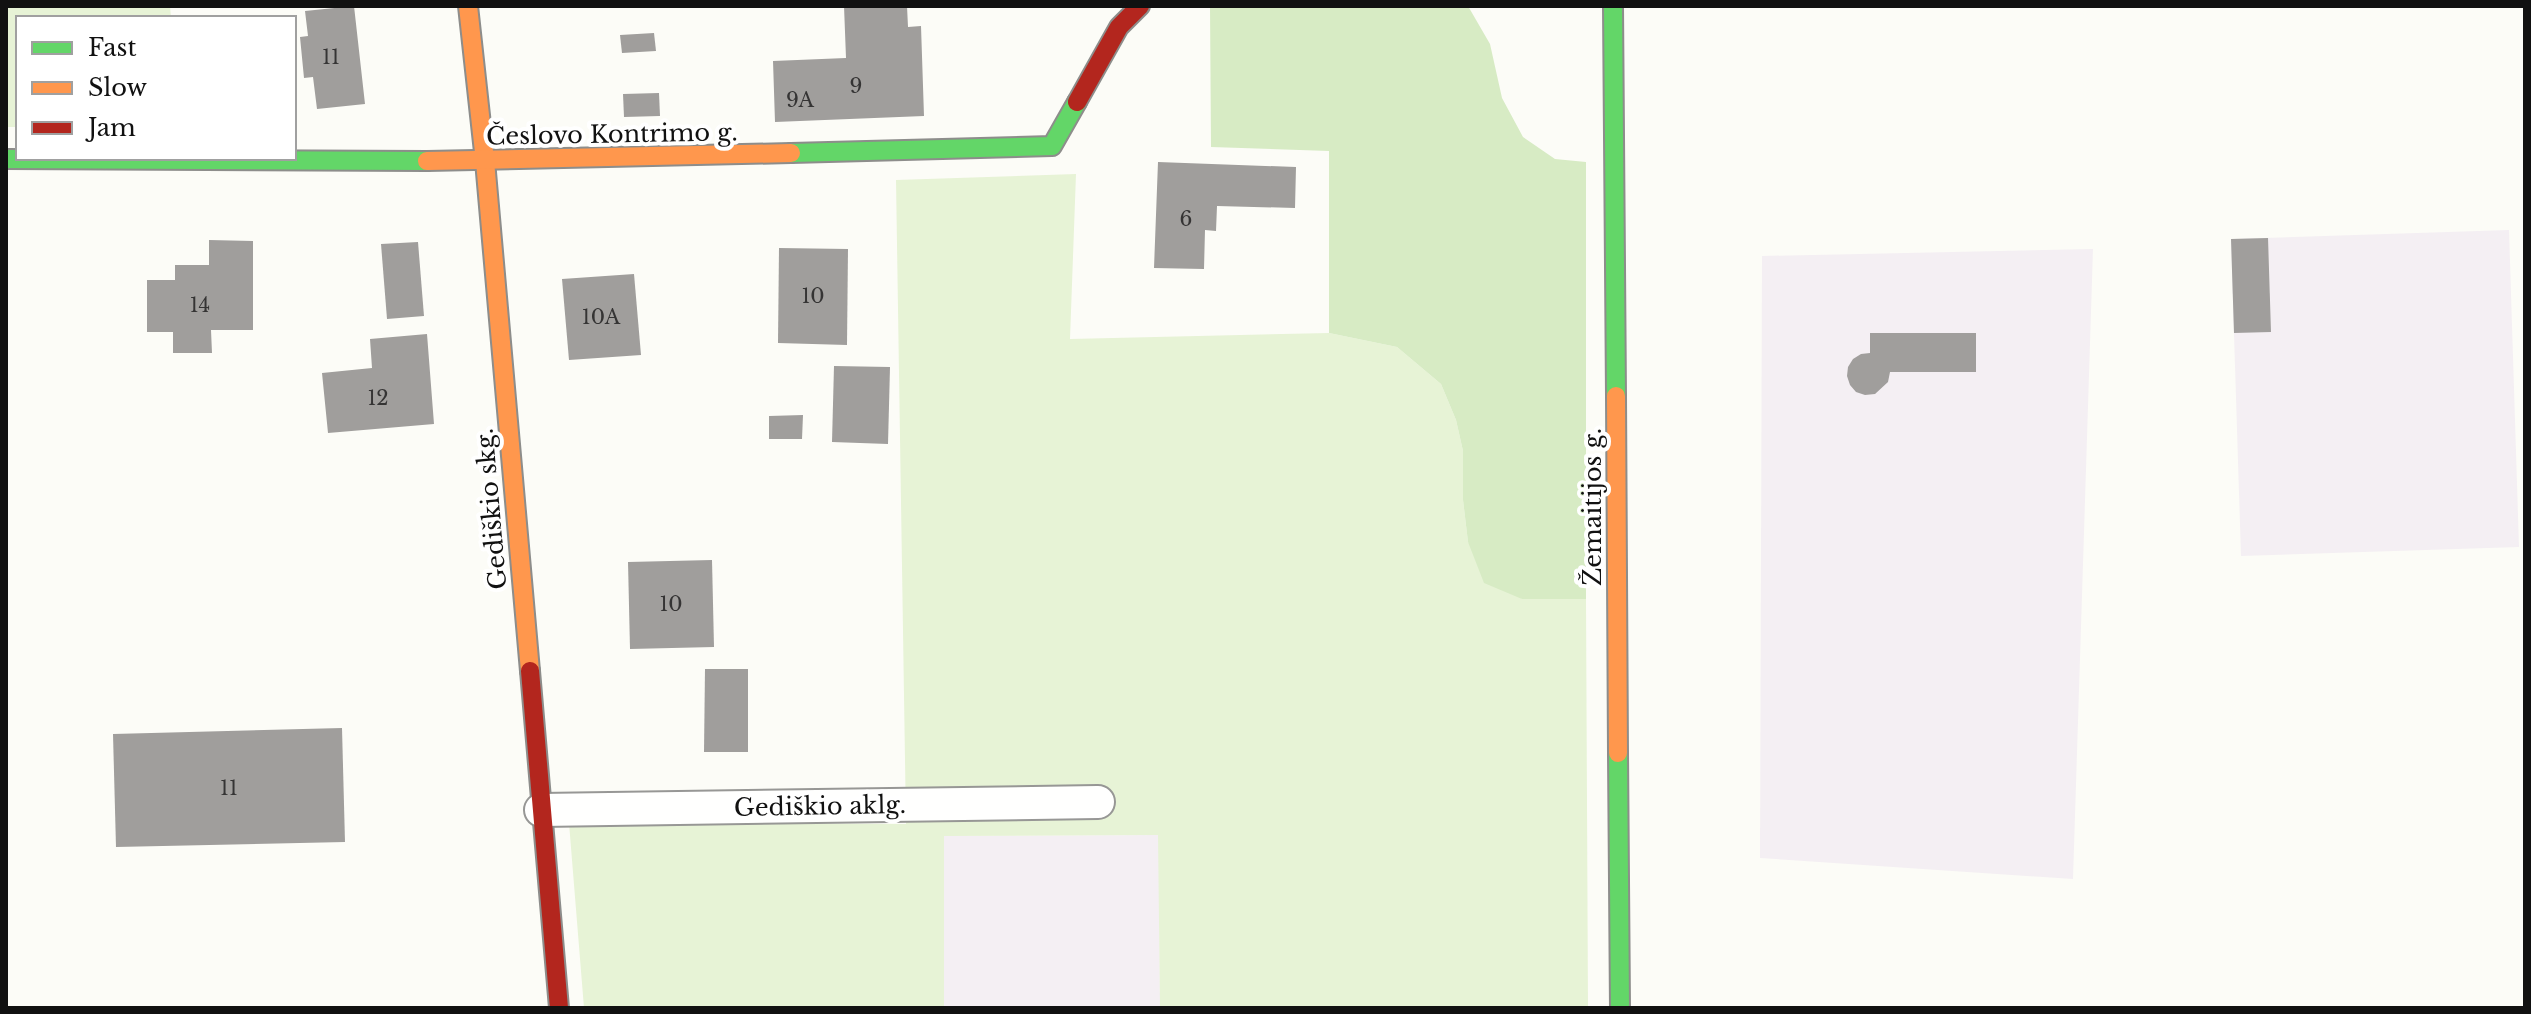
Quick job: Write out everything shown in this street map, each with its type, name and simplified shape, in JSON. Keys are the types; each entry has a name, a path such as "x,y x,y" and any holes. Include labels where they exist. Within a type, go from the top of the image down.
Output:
{"street":[{"name":"Gediškio skg.","path":"468,6 485,161 559,1008"},
{"name":"Česlovo Kontrimo g.","path":"246,160 485,161 1052,146 1119,27 1140,6"},
{"name":"Žemaitijos g.","path":"1613,6 1620,1008"},
{"name":"Gediškio aklg.","path":"541,810 1098,802"}],"shaded area":[{"path":"2509,230 2519,547 2241,556 2231,239"},
{"path":"2093,249 2073,879 1760,858 1762,256"},
{"path":"1159,835 1160,1008 944,1008 944,836"}],"green space":[{"path":"6,6 170,6 171,16 16,16 16,127 6,127"},
{"path":"1210,6 1468,6 1490,44 1502,98 1523,137 1555,159 1586,162 1586,599 1522,599 1484,583 1468,542 1463,500 1463,451 1456,420 1441,384 1397,347 1329,333 1329,151 1211,147"},
{"path":"1076,174 1070,339 1329,333 1397,347 1441,384 1456,420 1463,451 1463,500 1468,542 1522,599 1586,599 1588,1008 1160,1008 1158,835 944,836 944,1008 584,1008 569,823 906,824 896,180"}],"building":[{"path":"354,6 365,104 317,109 313,77 304,78 300,37 308,36 305,11"},
{"path":"844,6 907,6 908,27 921,26 924,116 775,122 773,61 846,58"},
{"path":"654,33 656,51 622,53 620,35"},
{"path":"659,93 660,116 624,117 623,94"},
{"path":"1158,162 1296,167 1295,208 1217,206 1216,231 1205,230 1204,269 1154,268"},
{"path":"2268,238 2271,332 2234,333 2231,239"},
{"path":"209,240 253,241 253,330 211,330 212,353 173,353 173,332 147,332 147,280 175,280 175,265 209,265"},
{"path":"418,242 424,316 387,319 381,244"},
{"path":"779,248 848,249 847,345 778,343"},
{"path":"634,274 641,355 569,360 562,279"},
{"path":"1870,333 1976,333 1976,372 1890,372 1888,382 1875,394 1856,392 1847,376 1848,367 1853,359 1870,353"},
{"path":"427,334 434,424 328,433 322,373 372,368 370,339"},
{"path":"834,366 890,367 888,444 832,442"},
{"path":"803,415 802,439 769,439 769,416"},
{"path":"712,560 714,647 630,649 628,562"},
{"path":"705,669 748,669 748,752 704,752"},
{"path":"342,728 345,842 116,847 113,734"}],"traffic: fast":[{"path":"1613,6 1616,396"},
{"path":"791,153 1052,146 1077,102"},
{"path":"6,159 16,159"},
{"path":"216,160 427,161"},
{"path":"1618,753 1620,1008"}],"traffic: slow":[{"path":"468,6 485,161 530,671"},
{"path":"427,161 791,153"},
{"path":"1616,396 1618,753"}],"traffic: jam":[{"path":"1077,102 1119,27 1140,6"},
{"path":"530,671 559,1008"}]}
